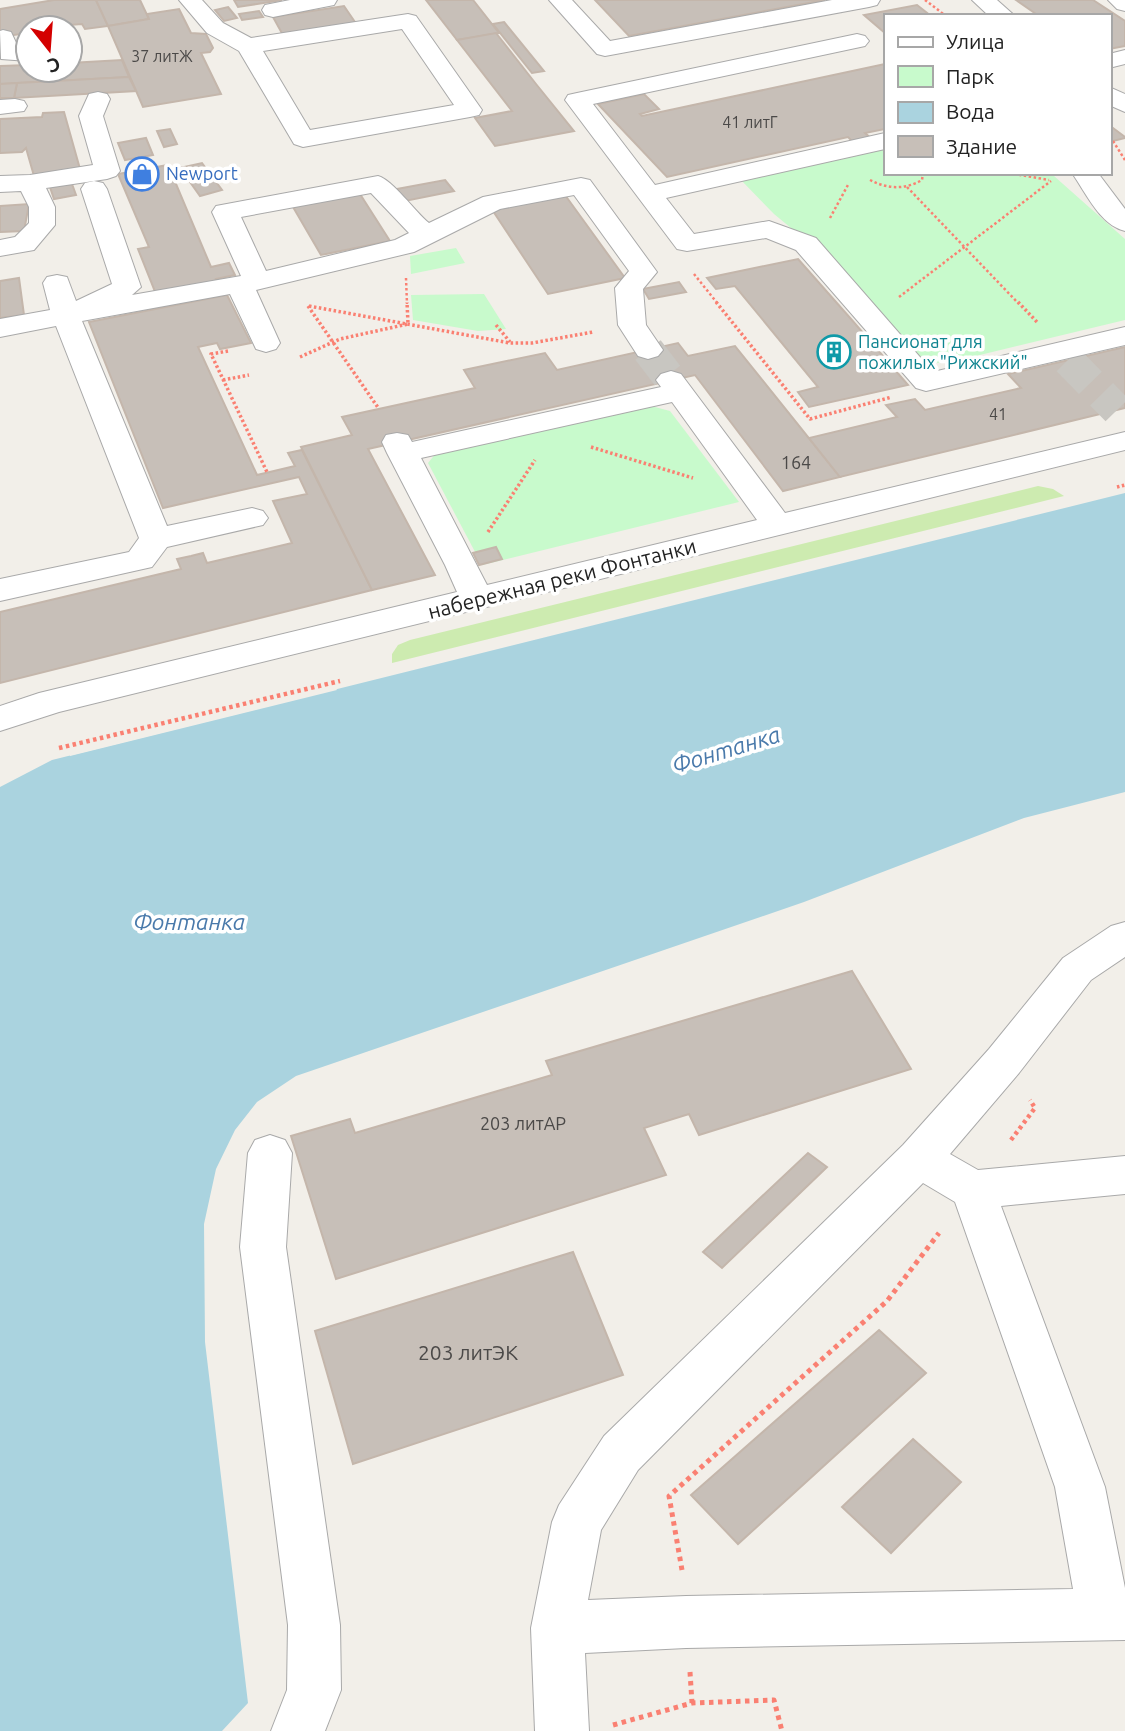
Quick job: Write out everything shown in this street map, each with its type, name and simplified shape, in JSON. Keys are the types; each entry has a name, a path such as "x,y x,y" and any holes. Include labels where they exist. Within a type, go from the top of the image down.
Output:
{"street":[{"path":"190,0 215,28 247,46 303,139 470,110 406,11 247,46"},
{"path":"273,10 327,0"},
{"path":"560,0 606,49 869,0"},
{"path":"983,0 1001,14"},
{"path":"1119,0 1125,4"},
{"path":"3,37 9,54 14,54"},
{"path":"857,41 577,100 687,243 769,229 806,244 926,382 1064,354 1125,336"},
{"path":"0,184 30,183 107,171 91,116 98,99"},
{"path":"649,194 884,141"},
{"path":"1086,175 1109,208 1125,223"},
{"path":"0,248 24,244 42,225 42,206 30,183"},
{"path":"266,343 225,212 378,184 392,204 414,225 416,240"},
{"path":"0,328 248,282 416,240 492,203 580,187 643,272 629,288 632,325 648,350"},
{"path":"66,316 127,287 94,189"},
{"path":"57,284 66,316 156,539"},
{"path":"477,600 400,448 675,386 778,526"},
{"name":"набережная реки Фонтанки","path":"3,710 52,702 778,526 1124,425"},
{"path":"0,590 140,560 156,539 252,518"},
{"path":"583,1729 557,1628 578,1522 621,1453 919,1158 1004,1060 1077,969 1125,937"},
{"path":"270,1153 263,1247 314,1625 313,1690 298,1731"},
{"path":"919,1158 973,1190 1125,1175"},
{"path":"557,1628 700,1621 1114,1614 1080,1487 973,1190"}],"path":[{"path":"925,0 943,14"},
{"path":"1114,141 1125,160"},
{"path":"865,173 874,183 884,187 907,187 922,180 923,175"},
{"path":"806,244 830,219 852,178"},
{"path":"871,319 1051,181"},
{"path":"907,187 1064,354"},
{"path":"408,324 416,240"},
{"path":"687,243 695,277 810,419 873,404 926,382"},
{"path":"248,282 307,306 510,343 532,343 632,325"},
{"path":"307,306 379,409"},
{"path":"289,361 333,342 408,324"},
{"path":"496,325 510,343"},
{"path":"211,354 267,472"},
{"path":"223,380 256,373"},
{"path":"591,447 755,495"},
{"path":"461,565 478,548 536,458"},
{"path":"1117,487 1125,485"},
{"path":"59,748 340,681"},
{"path":"684,1584 669,1496 887,1301 973,1190 1035,1108 1004,1060"},
{"path":"583,1729 692,1703 774,1700 782,1731"}],"green space":[{"path":"884,149 884,175 1054,175 1125,239 1125,320 951,362 934,363 919,358 825,256 774,214 741,180"},
{"path":"456,248 465,263 411,274 410,256"},
{"path":"484,294 506,329 478,331 413,320 411,295"},
{"path":"651,406 670,411 739,502 482,565 428,463 437,452"},
{"path":"1038,486 1053,489 1064,496 392,663 392,654 398,645 410,640"}],"water":[{"name":"Фонтанка","path":"1125,493 1125,792 1024,818 804,902 296,1076 257,1102 235,1130 216,1169 204,1224 205,1342 248,1703 222,1731 0,1731 0,787 52,760"}],"pier":[{"path":"335,687 337,690 70,756 69,753"}],"building":[{"path":"54,0 96,0 108,26 85,29 84,14 14,14 14,35 0,37 0,9"},
{"path":"96,0 140,0 149,19 108,26"},
{"path":"234,0 282,0 238,7"},
{"path":"426,0 473,0 499,33 457,40"},
{"path":"595,0 825,0 629,36"},
{"path":"1016,0 1093,0 1125,21 1125,46 1111,49 1111,14 1036,14"},
{"path":"917,5 928,14 884,14 884,32 864,15"},
{"path":"344,6 357,25 284,37 273,17"},
{"path":"228,7 237,18 224,21 215,10"},
{"path":"179,9 191,33 206,34 213,48 210,52 201,53 221,94 143,107 108,26 149,19 147,14"},
{"path":"259,11 263,17 242,20 239,14"},
{"path":"504,22 544,71 532,73 493,24"},
{"path":"496,33 574,131 495,146 475,118 512,111 457,40"},
{"path":"122,60 129,77 84,79 84,62"},
{"path":"884,64 884,129 865,133 872,139 855,144 848,137 667,177 598,104 644,94 659,109 640,114 642,116"},
{"path":"0,66 14,66 14,83 0,84"},
{"path":"129,77 136,91 14,98 17,84 84,84 84,79"},
{"path":"0,84 17,84 14,98 0,98"},
{"path":"64,112 80,169 34,176 26,148 22,152 0,153 0,119 42,117 43,113"},
{"path":"1111,126 1125,137 1111,142"},
{"path":"170,129 177,144 164,147 157,131"},
{"path":"146,138 153,155 125,160 118,143"},
{"path":"202,163 222,190 200,196 180,168"},
{"path":"168,165 211,267 229,263 235,275 216,279 218,283 156,294 138,249 149,247 118,174"},
{"path":"445,180 454,191 405,201 397,189"},
{"path":"72,184 76,195 54,199 50,187"},
{"path":"360,194 390,241 321,255 293,207"},
{"path":"565,195 625,278 548,294 491,208"},
{"path":"29,204 24,231 0,232 0,206"},
{"name":"Пансионат для пожилых \"Рижский\"","path":"798,259 908,385 809,407 798,392 818,387 735,286 716,289 707,278"},
{"path":"19,278 24,315 0,318 0,281"},
{"path":"679,282 686,292 649,299 643,289"},
{"path":"227,295 251,343 220,349 217,343 198,347 257,475 295,466 288,453 302,450 372,590 0,683 0,612 181,569 177,559 203,553 207,563 292,543 273,501 307,494 299,477 163,508 89,322"},
{"path":"678,343 688,356 735,346 840,477 783,491 695,375 368,449 435,575 372,590 301,447 352,435 342,417 475,388 464,370 545,353 557,370"},
{"path":"1125,347 1125,408 840,477 809,438 897,417 886,405 915,399 925,410 1021,388 1008,374"},
{"path":"496,547 502,559 479,565 473,553"},
{"path":"852,971 911,1069 699,1135 689,1114 644,1128 666,1175 336,1279 291,1136 350,1119 355,1133 552,1075 546,1061"},
{"path":"808,1153 827,1167 722,1268 703,1252"},
{"path":"573,1252 623,1375 353,1464 315,1331"},
{"path":"879,1330 926,1373 738,1544 691,1495"},
{"path":"913,1439 961,1482 891,1553 842,1507"}],"tunnel":[{"path":"648,350 671,380"},
{"path":"1068,360 1117,410"}],"place":[{"name":"Newport","path":"142,174"},
{"name":"Пансионат для пожилых \"Рижский\"","path":"834,352"}]}
